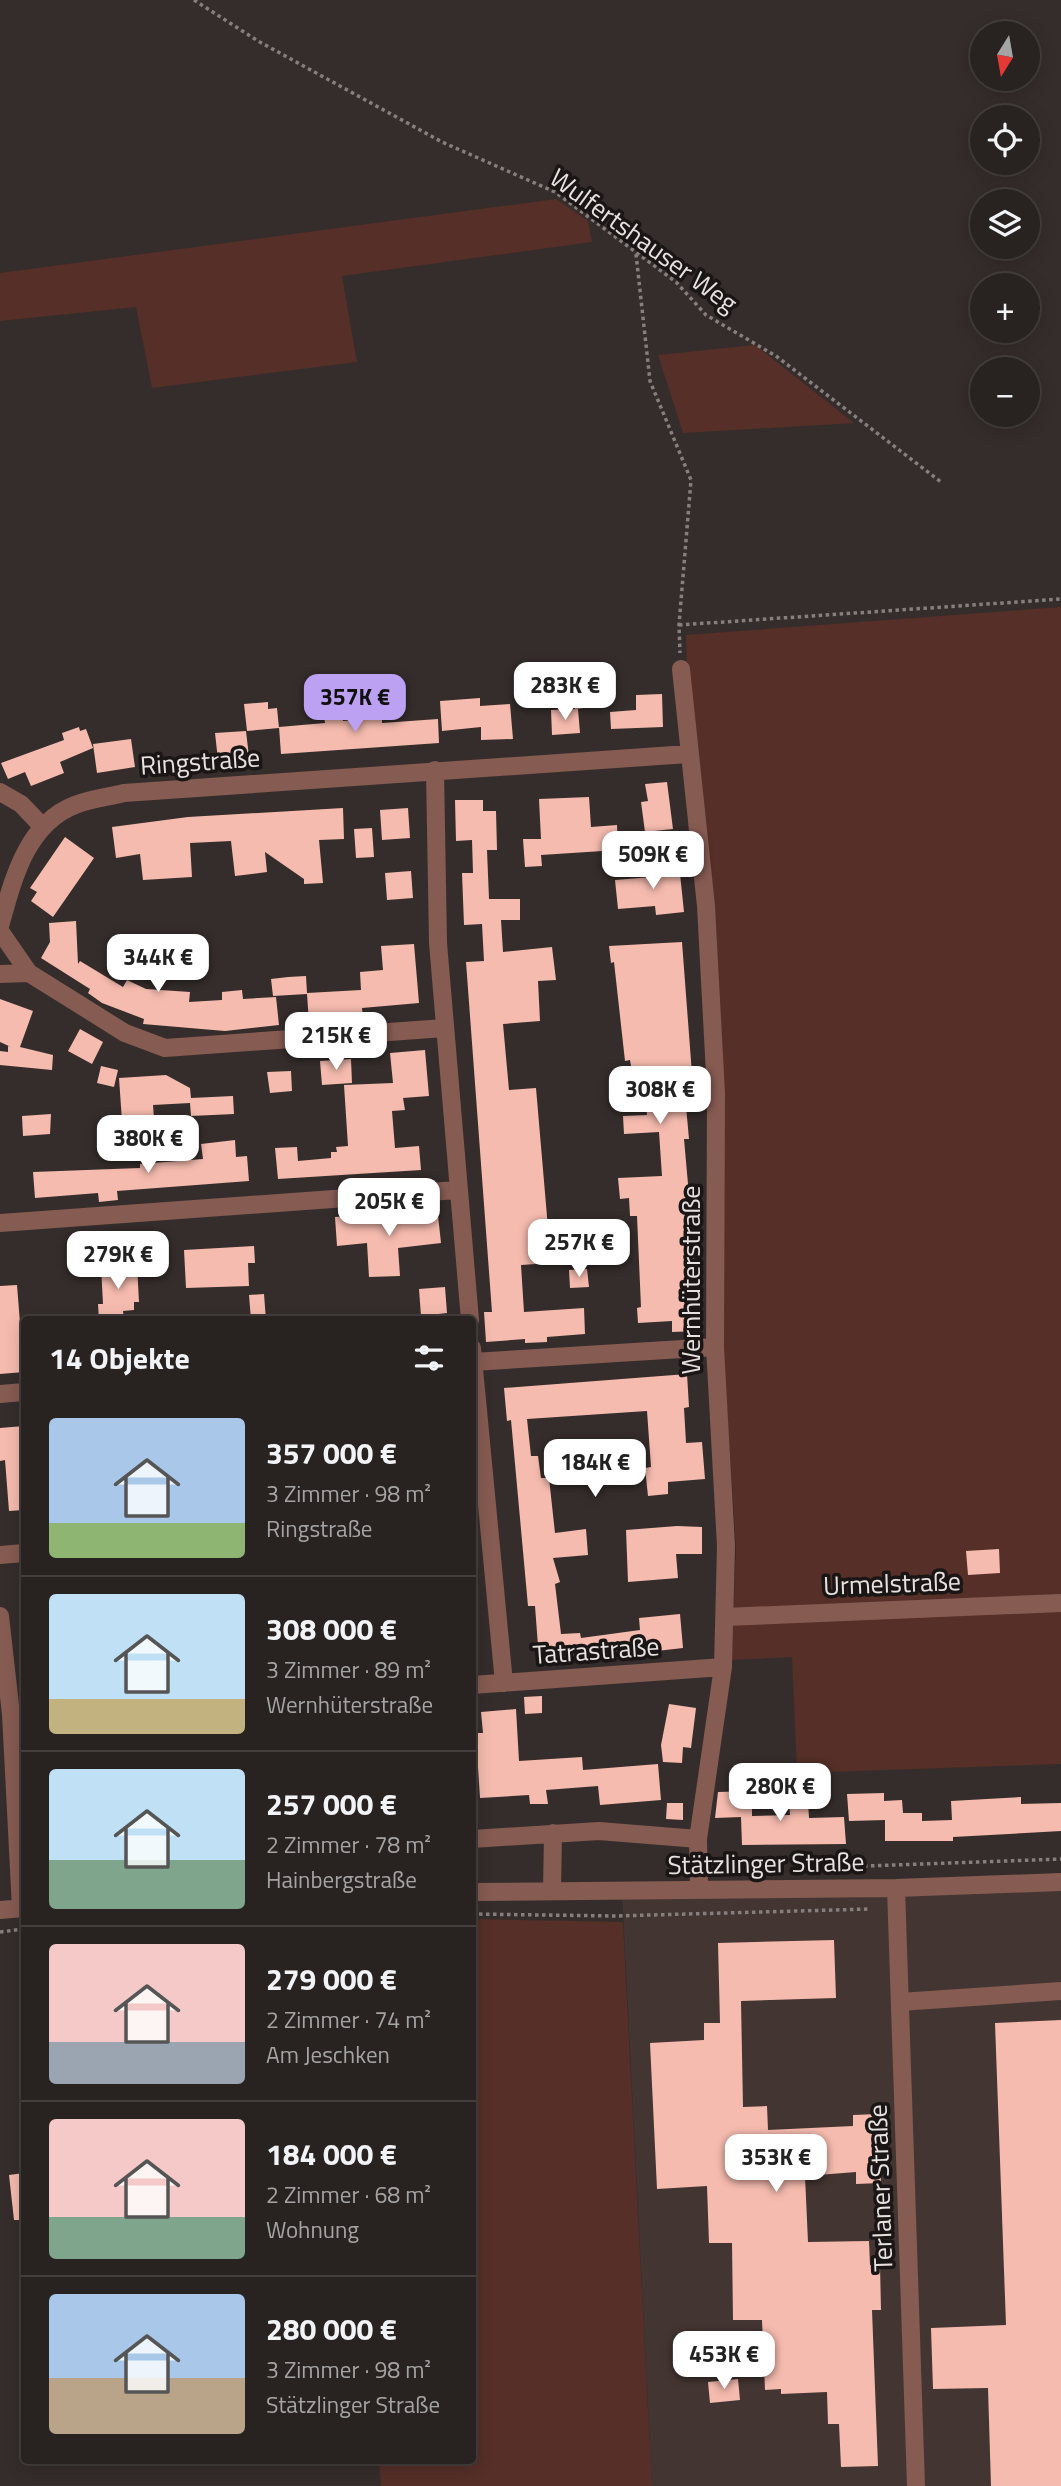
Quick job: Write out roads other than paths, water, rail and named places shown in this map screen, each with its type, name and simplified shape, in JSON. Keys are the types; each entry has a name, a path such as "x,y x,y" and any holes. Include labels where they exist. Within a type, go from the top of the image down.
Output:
{"street":[{"name":"Wernhüterstraße","path":"681,669 706,905 716,1093 715,1347 726,1546 723,1667 698,1839 699,1890"},
{"name":"Ringstraße","path":"0,928 8,865 42,826 74,805 124,793 688,754"},
{"path":"435,770 438,943 470,1316"},
{"path":"0,792 21,804 42,826"},
{"path":"0,928 29,973 125,1033 165,1048 445,1028"},
{"path":"0,974 29,973"},
{"path":"0,1223 457,1190"},
{"path":"476,1357 715,1347"},
{"path":"0,1394 21,1392"},
{"path":"476,1416 481,1515 504,1683"},
{"path":"0,1555 21,1553"},
{"name":"Urmelstraße","path":"726,1617 1061,1603"},
{"path":"0,1616 18,1716 21,1831"},
{"name":"Tatrastraße","path":"476,1685 723,1667"},
{"path":"552,1891 553,1833"},
{"name":"Stätzlinger Straße","path":"476,1839 553,1833 661,1834 698,1839"},
{"name":"Stätzlinger Straße","path":"476,1892 896,1888 1061,1882"},
{"name":"Terlaner Straße","path":"896,1888 916,2486"},
{"path":"0,1910 21,1908"},
{"path":"900,2001 1061,1991"}]}
